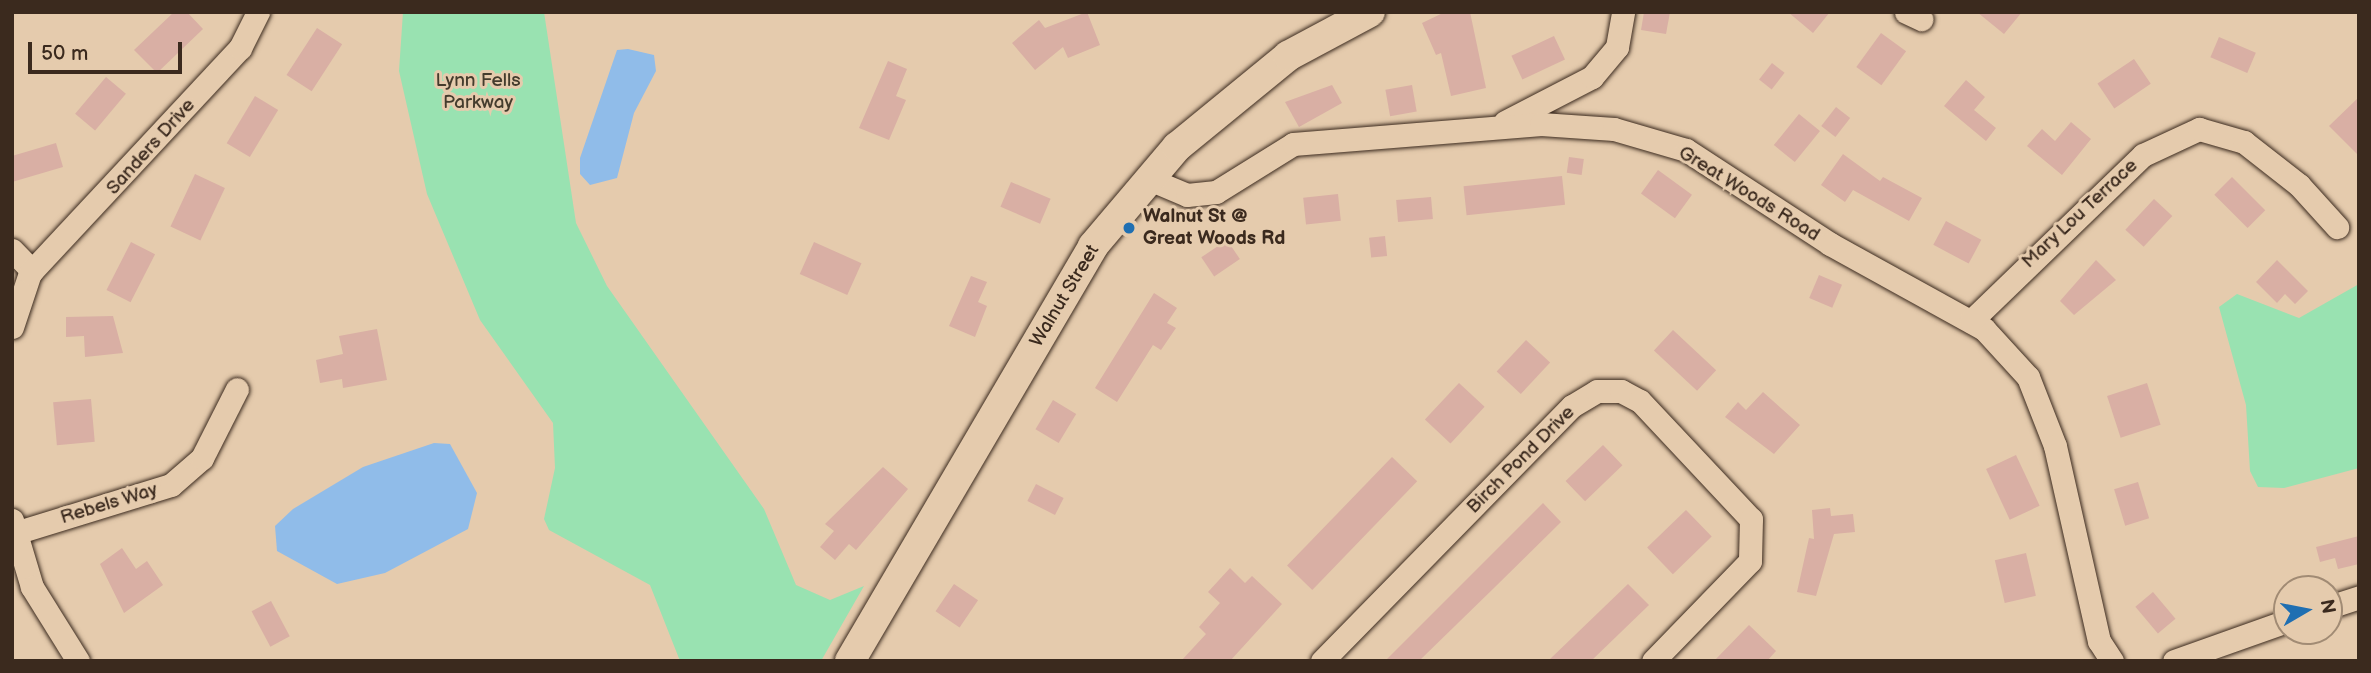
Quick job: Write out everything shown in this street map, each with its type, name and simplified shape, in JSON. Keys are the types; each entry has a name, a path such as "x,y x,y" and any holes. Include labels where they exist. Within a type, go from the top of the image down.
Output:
{"main road":[{"name":"Walnut Street","path":"850,661 1093,246 1177,147 1288,56 1370,12"}],"street":[{"name":"Sanders Drive","path":"12,327 32,271 240,48 258,12"},
{"path":"1495,128 1592,77 1617,47 1623,12"},
{"name":"Great Woods Road","path":"1149,179 1187,195 1216,192 1293,144 1541,124 1614,129 1686,150 1830,244 1971,321 2028,377 2055,446 2099,641 2112,661"},
{"name":"Mary Lou Terrace","path":"1971,321 2143,155 2199,129 2245,142 2299,184 2337,227"},
{"path":"12,250 32,271"},
{"name":"Rebels Way","path":"13,527 171,485 202,458 237,389"},
{"name":"Birch Pond Drive","path":"1322,661 1572,406 1597,391 1621,391 1640,401 1751,519 1750,561 1653,661"},
{"path":"13,527 32,587 78,661"},
{"path":"2174,661 2273,626"}],"green space":[{"name":"Lynn Fells Parkway","path":"403,12 544,12 576,223 607,286 764,509 796,585 830,600 864,586 821,661 680,661 650,585 549,530 544,519 555,468 553,423 480,320 427,194 399,71"},
{"path":"2359,284 2359,468 2284,488 2258,487 2250,471 2246,405 2219,307 2237,294 2299,318"}],"water":[{"path":"628,49 654,55 656,71 634,113 617,178 590,185 580,174 580,158 617,50"},
{"path":"434,443 450,444 477,493 468,529 385,573 337,584 277,551 275,526 293,509 363,467"}],"building":[{"path":"174,12 187,12 203,29 157,73 134,50"},
{"path":"1087,12 1100,45 1068,58 1063,47 1035,70 1012,43 1039,20 1045,28"},
{"path":"1445,12 1470,12 1486,88 1451,96 1441,53 1436,55 1422,23"},
{"path":"1644,12 1670,12 1666,34 1641,30"},
{"path":"1788,12 1830,12 1813,33"},
{"path":"1977,12 2022,12 2004,34"},
{"path":"317,28 342,44 312,91 287,75"},
{"path":"1881,33 1906,51 1881,85 1856,67"},
{"path":"1554,36 1565,60 1522,79 1511,56"},
{"path":"2219,37 2256,53 2247,73 2210,57"},
{"path":"2134,59 2151,84 2114,108 2098,84"},
{"path":"888,61 907,69 896,96 906,100 889,140 859,128"},
{"path":"1772,63 1785,73 1772,89 1759,80"},
{"path":"106,77 126,94 95,130 75,114"},
{"path":"1966,80 1985,97 1974,110 1996,128 1986,141 1944,106"},
{"path":"1332,85 1342,103 1299,127 1285,102"},
{"path":"1412,85 1417,112 1390,116 1385,90"},
{"path":"255,96 278,110 250,157 227,143"},
{"path":"2359,97 2359,156 2329,126"},
{"path":"1836,107 1850,118 1835,137 1821,126"},
{"path":"1799,114 1820,131 1795,162 1774,145"},
{"path":"2071,122 2091,139 2062,175 2027,146 2042,129 2055,141"},
{"path":"56,143 63,167 12,182 12,156"},
{"path":"1843,154 1880,181 1883,177 1922,198 1909,221 1853,190 1845,202 1821,185"},
{"path":"1569,157 1584,159 1582,175 1567,173"},
{"path":"1658,170 1692,195 1675,218 1641,193"},
{"path":"195,174 225,188 200,241 170,227"},
{"path":"1562,176 1565,205 1467,215 1464,186"},
{"path":"2232,177 2265,210 2248,228 2214,195"},
{"path":"1011,182 1051,199 1040,224 1000,207"},
{"path":"1338,194 1341,221 1306,225 1303,198"},
{"path":"1431,197 1433,219 1398,222 1396,200"},
{"path":"2154,199 2172,216 2144,247 2125,230"},
{"path":"1946,221 1981,240 1969,264 1933,245"},
{"path":"1385,236 1387,256 1371,258 1369,238"},
{"path":"1227,240 1240,259 1214,276 1201,257"},
{"path":"131,242 155,254 131,302 106,290"},
{"path":"814,242 862,263 847,295 800,274"},
{"path":"2096,260 2116,280 2074,315 2060,301"},
{"path":"2277,260 2308,291 2295,304 2285,294 2277,303 2256,282"},
{"path":"1819,275 1842,285 1832,308 1809,298"},
{"path":"971,276 987,282 978,302 987,306 975,337 949,326"},
{"path":"1154,293 1177,308 1167,323 1176,328 1161,350 1153,345 1117,402 1095,388"},
{"path":"113,316 123,353 85,357 84,336 66,337 66,317"},
{"path":"377,329 387,380 343,388 342,379 320,383 316,360 343,354 339,336"},
{"path":"1673,330 1716,370 1697,391 1654,350"},
{"path":"1526,340 1550,363 1521,394 1497,371"},
{"path":"1459,383 1485,407 1450,443 1425,420"},
{"path":"2147,383 2161,425 2121,438 2107,396"},
{"path":"1763,392 1800,425 1774,454 1725,417 1738,402 1746,410"},
{"path":"91,399 95,442 57,445 53,402"},
{"path":"1053,400 1076,414 1059,443 1035,429"},
{"path":"1603,445 1622,465 1585,501 1566,481"},
{"path":"2016,455 2040,506 2010,520 1986,469"},
{"path":"1392,457 1417,481 1312,590 1287,566"},
{"path":"883,467 908,489 856,550 849,544 835,560 820,547 834,531 825,524"},
{"path":"2138,482 2149,518 2125,526 2114,489"},
{"path":"1036,484 1064,498 1055,515 1027,501"},
{"path":"1543,503 1561,522 1419,661 1385,661"},
{"path":"1830,508 1831,516 1853,514 1855,532 1834,534 1816,596 1797,592 1809,538 1814,539 1812,510"},
{"path":"1686,510 1712,537 1673,574 1647,548"},
{"path":"2359,536 2359,564 2338,569 2335,558 2320,562 2316,547"},
{"path":"122,548 136,569 147,561 163,585 124,613 100,564"},
{"path":"2026,553 2036,596 2005,603 1995,560"},
{"path":"1230,568 1245,583 1252,576 1282,604 1230,661 1181,661 1206,634 1199,627 1220,603 1208,592"},
{"path":"954,584 978,600 960,628 936,611"},
{"path":"1628,584 1649,605 1591,661 1548,661"},
{"path":"2153,592 2175,619 2158,634 2135,607"},
{"path":"271,601 290,636 270,647 252,611"},
{"path":"1749,625 1776,651 1767,661 1714,661"}],"place":[{"name":"Walnut St @ Great Woods Rd","path":"1129,228"}]}
